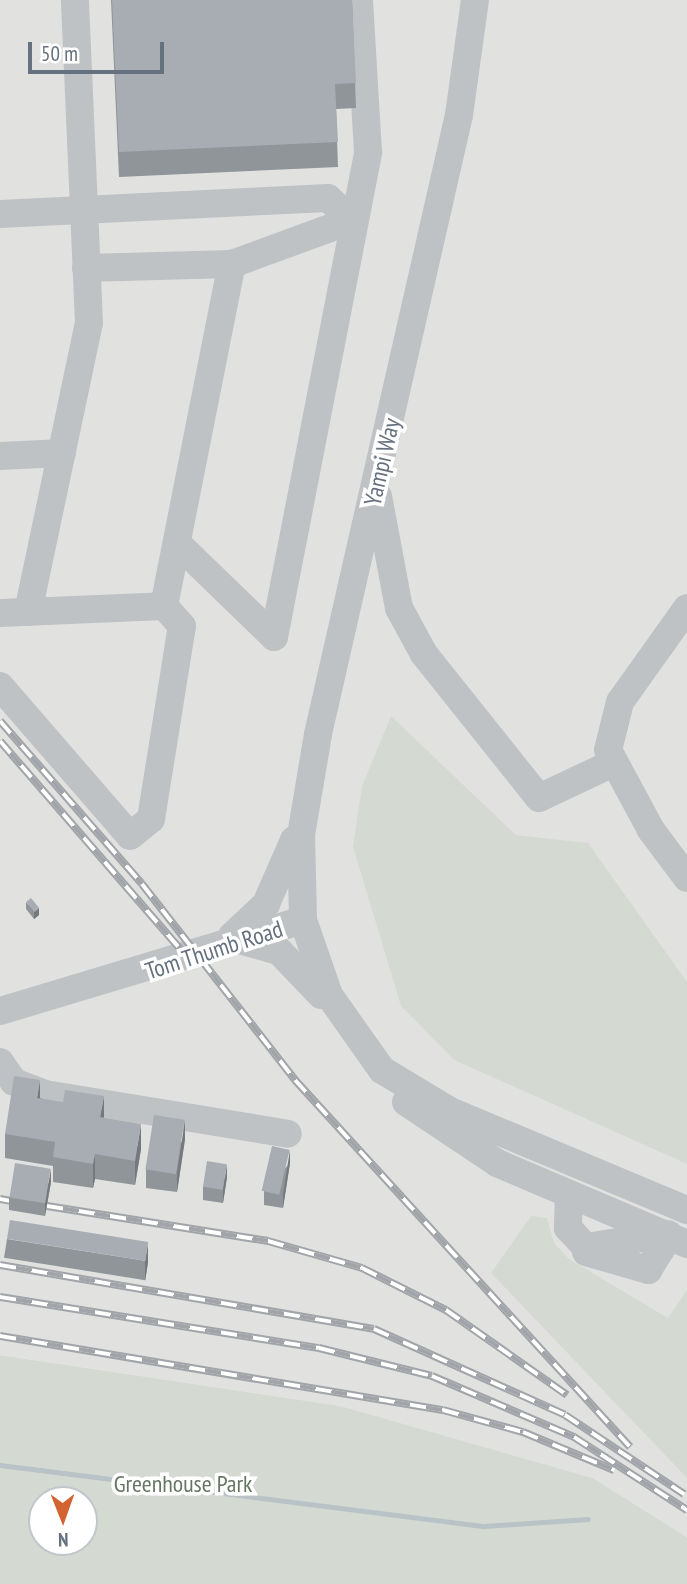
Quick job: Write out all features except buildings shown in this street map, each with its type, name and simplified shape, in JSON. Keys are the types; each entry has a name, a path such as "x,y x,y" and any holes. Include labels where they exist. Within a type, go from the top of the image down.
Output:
{"street":[{"path":"28,612 89,323 75,0"},
{"path":"177,543 274,637 352,220 368,152 359,0"},
{"name":"Yampi Way","path":"303,920 304,811 461,103 474,1"},
{"path":"0,214 328,198 352,220"},
{"path":"86,268 232,264 352,220"},
{"path":"164,606 232,264"},
{"path":"0,456 62,453"},
{"path":"376,487 399,608 424,654 538,798 611,764"},
{"path":"0,613 164,606"},
{"path":"0,686 130,836 151,819 182,626 164,606"},
{"path":"687,608 620,702 608,732 611,764 687,878"},
{"path":"227,943 266,904 304,811"},
{"name":"Tom Thumb Road","path":"0,1012 303,920 323,983 345,1024 405,1101 443,1130 569,1195 675,1238"},
{"path":"227,943 279,951 345,1024"},
{"path":"0,1062 14,1082 45,1094 288,1134"},
{"name":"Tom Thumb Road","path":"382,1070 450,1111 679,1206"},
{"path":"675,1238 598,1249 572,1236 569,1195 607,1188 679,1206"}],"shaded area":[{"path":"0,0 687,0 687,1537 593,1478 341,1406 0,1355"}],"green space":[{"path":"391,716 516,835 588,843 687,982 687,1164 454,1060 401,1006 353,847 362,786"},
{"path":"531,1216 547,1218 554,1243 569,1259 668,1318 687,1290 687,1478 491,1273"},
{"name":"Greenhouse Park","path":"0,1355 341,1406 593,1478 687,1537 687,1584 0,1584"}],"waterway":[{"path":"0,1465 484,1526 588,1519"}],"railway":[{"path":"0,721 142,884 295,1080 630,1447"},
{"path":"0,741 181,950"},
{"path":"0,1199 11,1201"},
{"path":"47,1206 268,1241 362,1268 446,1310 567,1395"},
{"path":"0,1265 374,1329 565,1415 684,1494"},
{"path":"0,1297 319,1348 432,1376 574,1437 687,1510"},
{"path":"0,1336 443,1410 523,1432 614,1470"}]}
